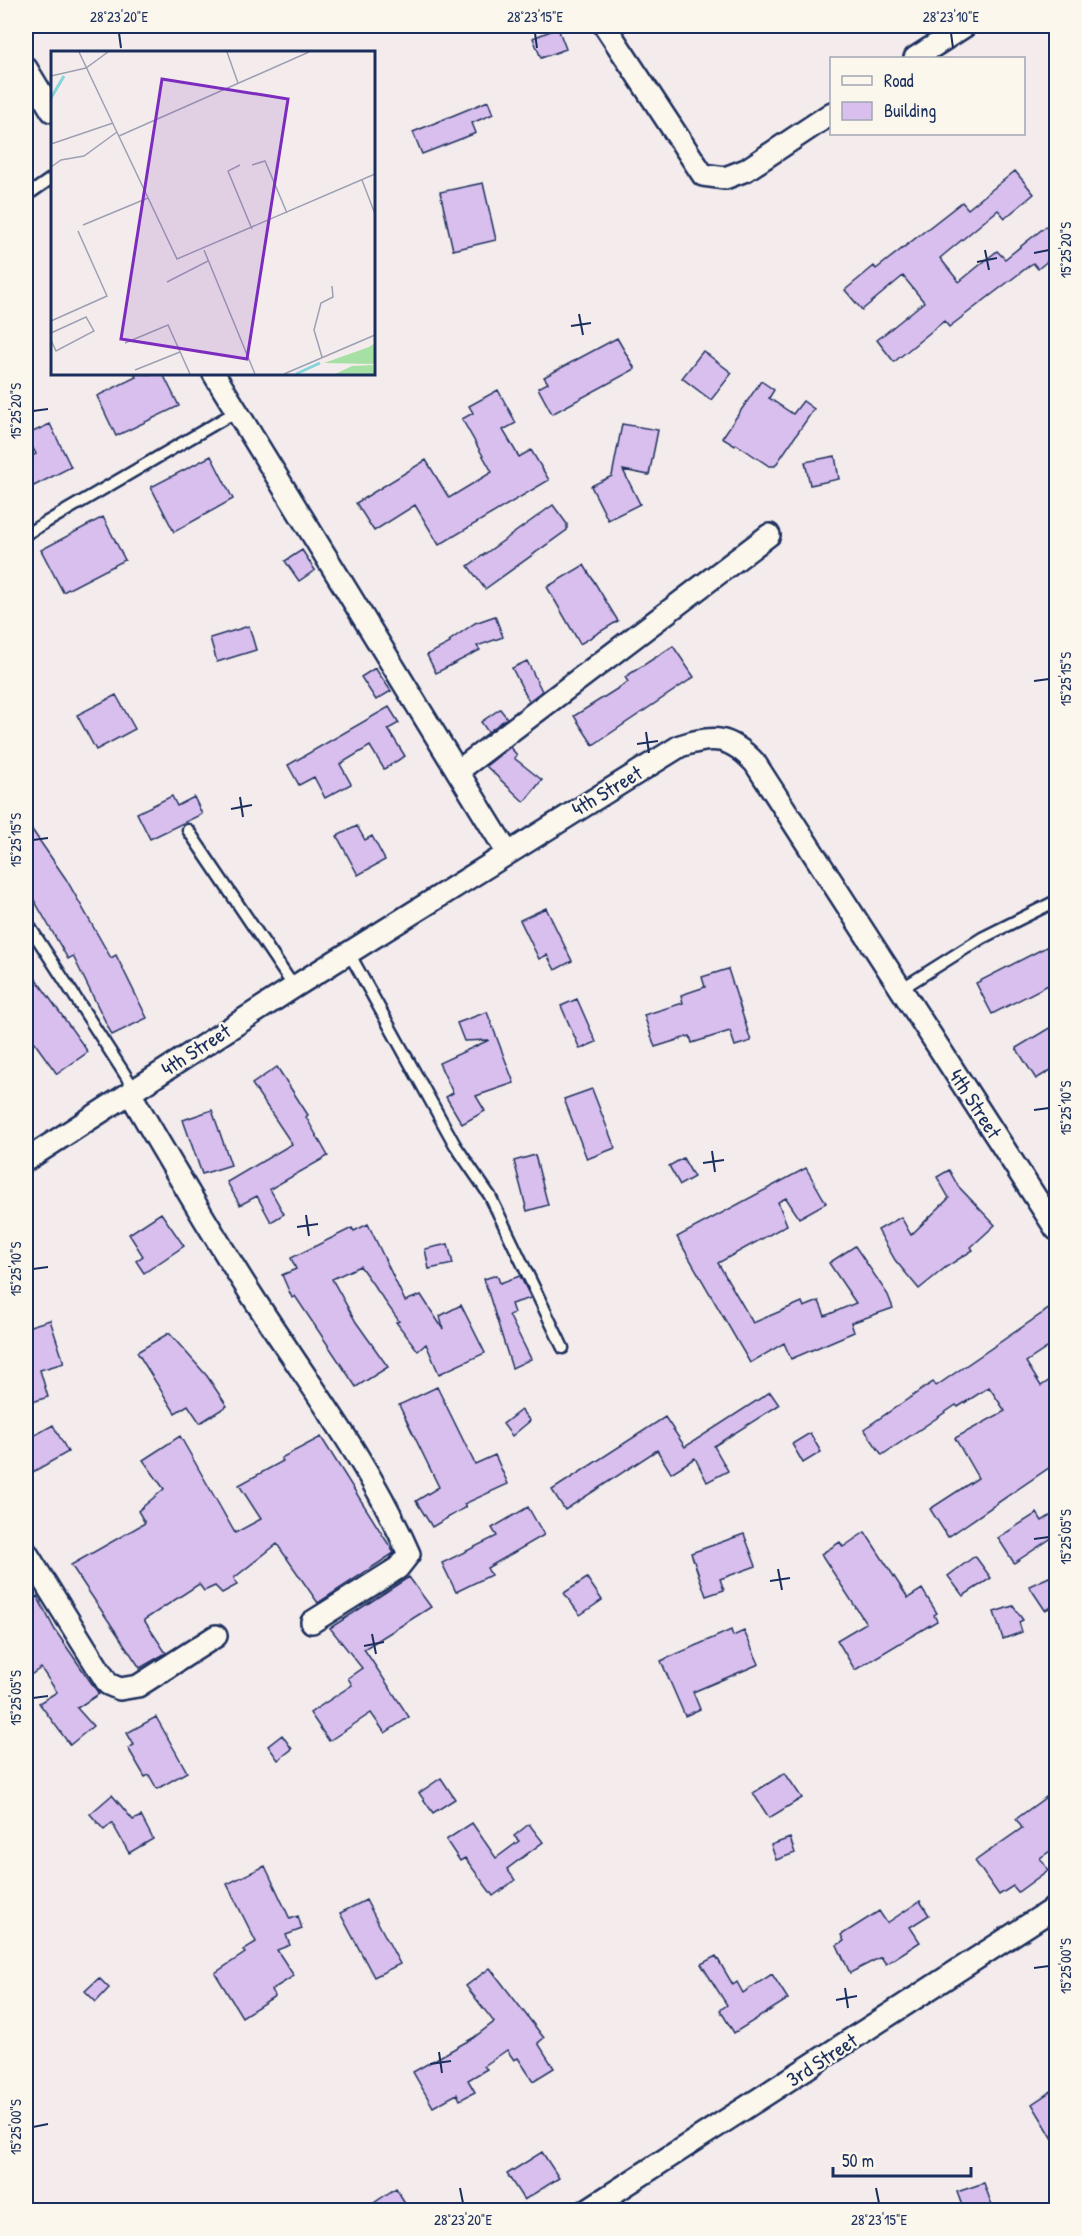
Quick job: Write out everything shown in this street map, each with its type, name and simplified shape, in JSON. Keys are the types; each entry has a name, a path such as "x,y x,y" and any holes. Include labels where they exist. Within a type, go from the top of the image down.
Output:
{"street":[{"path":"605,26 703,175 725,178 746,170 830,114"},
{"path":"917,57 965,26"},
{"path":"26,68 51,109"},
{"path":"215,375 507,852"},
{"path":"458,771 769,535"},
{"name":"4th Street","path":"26,1160 507,852 680,746 703,739 722,740 741,747 755,763 1053,1217"},
{"path":"133,1091 260,1308 334,1419 393,1517 409,1554 398,1568 312,1622"},
{"path":"26,1552 108,1684 120,1689 138,1686 216,1636"},
{"name":"3rd Street","path":"587,2211 1056,1907"}],"lane":[{"path":"26,196 51,179"},
{"path":"26,534 237,411"},
{"path":"188,830 294,987"},
{"path":"902,989 982,938 1056,902"},
{"path":"26,921 133,1091"},
{"path":"349,953 455,1144 490,1196 563,1348"}],"building":[{"path":"558,28 566,49 541,58 533,38"},
{"path":"488,101 493,114 472,123 476,133 422,154 413,132"},
{"path":"1015,171 1034,194 1005,218 998,210 940,258 959,282 997,251 1005,259 1050,223 1056,231 1056,254 1038,269 1033,263 949,327 944,321 894,362 877,340 924,302 903,276 862,310 845,290 874,266 876,269 962,202 968,209"},
{"path":"483,183 496,240 453,250 440,192"},
{"path":"617,338 635,369 552,414 538,388 548,383 544,377"},
{"path":"703,351 732,373 711,400 682,378"},
{"path":"135,375 164,375 179,406 116,436 97,396 136,377"},
{"path":"761,381 774,390 769,398 793,414 803,401 814,409 775,466 769,466 736,444 735,446 722,438"},
{"path":"498,390 516,423 503,430 519,457 531,450 549,480 439,545 415,505 374,531 356,503 426,460 449,498 492,472 462,419 473,413 469,406"},
{"path":"50,424 71,467 26,490 26,459 36,454 26,435"},
{"path":"622,424 658,430 649,475 623,470 640,504 608,520 591,486 612,476"},
{"path":"211,456 233,499 174,532 151,487"},
{"path":"835,456 839,479 810,485 805,462"},
{"path":"553,505 567,524 567,530 485,589 468,566"},
{"path":"103,517 125,560 63,592 41,550"},
{"path":"302,550 315,570 299,581 285,561"},
{"path":"584,565 618,621 580,644 547,587"},
{"path":"495,616 503,637 477,646 480,650 436,673 427,655 450,643 449,641 475,623"},
{"path":"249,626 256,650 217,662 210,638"},
{"path":"673,646 694,677 593,745 574,716 628,682 625,677"},
{"path":"527,661 542,691 529,701 512,668"},
{"path":"375,668 391,691 376,700 361,677"},
{"path":"116,695 135,729 96,750 77,715"},
{"path":"389,707 399,723 388,729 405,756 384,769 370,746 340,764 351,784 325,798 314,777 299,785 288,765"},
{"path":"500,709 507,718 488,732 481,722"},
{"path":"510,747 517,755 514,758 542,780 524,802 486,766"},
{"path":"172,796 177,806 194,797 202,814 150,839 137,813"},
{"path":"26,821 66,879 111,958 116,955 147,1018 112,1035 73,956 68,959 26,886"},
{"path":"357,826 365,840 372,836 385,860 358,875 337,836"},
{"path":"546,908 572,961 555,970 547,955 539,959 520,920"},
{"path":"1056,942 1056,981 992,1014 976,983"},
{"path":"26,965 88,1052 57,1074 26,1031"},
{"path":"728,969 751,1041 735,1046 730,1031 692,1043 690,1036 655,1047 644,1015 683,1003 681,995 705,987 702,977"},
{"path":"577,999 596,1042 580,1049 561,1006"},
{"path":"487,1012 514,1083 476,1096 485,1111 462,1124 446,1097 453,1093 439,1063 489,1040 464,1041 457,1023"},
{"path":"1056,1024 1056,1067 1036,1079 1016,1048"},
{"path":"277,1067 308,1115 306,1117 328,1156 270,1189 284,1214 271,1222 257,1196 240,1205 227,1182 292,1144 252,1084"},
{"path":"592,1089 615,1148 587,1159 564,1099"},
{"path":"212,1110 231,1165 202,1174 183,1120"},
{"path":"535,1155 548,1205 527,1211 514,1161"},
{"path":"683,1158 694,1177 680,1185 669,1166"},
{"path":"806,1168 826,1203 799,1218 786,1198 778,1202 787,1225 718,1263 753,1323 802,1302 804,1307 819,1301 825,1316 856,1303 829,1263 855,1246 888,1295 893,1308 851,1323 854,1332 791,1359 784,1343 750,1363 677,1237"},
{"path":"949,1170 958,1186 995,1225 971,1247 973,1250 946,1267 919,1289 895,1260 878,1230 901,1217 911,1235 949,1198 937,1177"},
{"path":"161,1213 184,1246 144,1273 136,1261 143,1256 129,1234"},
{"path":"368,1224 405,1301 421,1295 443,1329 440,1316 461,1305 485,1353 439,1374 426,1344 418,1351 396,1322 399,1321 360,1266 332,1279 356,1322 388,1367 356,1387 295,1296 292,1298 282,1275 296,1269 291,1258 352,1228 354,1231"},
{"path":"448,1244 453,1264 429,1269 425,1249"},
{"path":"497,1275 500,1283 520,1276 531,1298 511,1304 514,1313 509,1315 531,1359 512,1368 484,1279"},
{"path":"1056,1304 1056,1342 1026,1362 1041,1386 1056,1376 1056,1463 948,1537 930,1509 978,1478 955,1438 1005,1411 989,1387 958,1407 956,1405 882,1455 864,1429 933,1382 936,1386"},
{"path":"50,1320 64,1363 40,1370 48,1397 26,1404 26,1336 29,1335 27,1327"},
{"path":"169,1333 207,1376 227,1406 200,1423 188,1405 175,1413 137,1352"},
{"path":"437,1387 475,1464 495,1455 508,1484 464,1504 466,1507 432,1527 416,1501 439,1487 399,1405"},
{"path":"770,1392 779,1405 714,1446 728,1471 707,1482 695,1458 671,1473 657,1450 565,1510 552,1490 665,1417 685,1447"},
{"path":"521,1410 530,1421 512,1436 503,1424"},
{"path":"53,1425 68,1452 26,1476 26,1440"},
{"path":"810,1433 821,1452 803,1463 792,1444"},
{"path":"180,1436 235,1533 261,1519 239,1485 283,1461 281,1458 321,1437 394,1553 318,1603 277,1544 234,1578 237,1585 222,1593 215,1586 204,1591 199,1584 144,1620 166,1653 140,1668 71,1565 145,1523 138,1511 164,1489 143,1460"},
{"path":"528,1507 544,1535 487,1568 491,1575 456,1592 442,1563 497,1536 492,1528"},
{"path":"1056,1512 1056,1535 1014,1563 998,1538 1037,1513 1042,1521"},
{"path":"865,1532 908,1598 922,1589 937,1613 934,1615 937,1621 855,1670 837,1640 866,1623 821,1554 840,1542 843,1547"},
{"path":"744,1534 756,1566 720,1579 724,1590 706,1596 691,1553"},
{"path":"975,1556 991,1578 963,1596 948,1576"},
{"path":"1056,1574 1056,1605 1045,1610 1029,1586"},
{"path":"409,1577 431,1607 364,1649 409,1717 385,1733 371,1713 329,1741 310,1713 352,1685 348,1678 362,1668 330,1628"},
{"path":"587,1578 602,1600 580,1615 564,1593"},
{"path":"37,1596 55,1630 99,1694 77,1708 93,1726 70,1745 39,1703 57,1692 41,1668 26,1678 26,1602"},
{"path":"1013,1606 1023,1620 1019,1622 1022,1632 1003,1639 994,1612"},
{"path":"731,1630 733,1636 744,1631 759,1664 693,1692 700,1709 685,1716 661,1661"},
{"path":"156,1717 187,1772 157,1789 149,1775 145,1777 128,1748 134,1745 127,1733"},
{"path":"282,1735 292,1749 278,1760 268,1746"},
{"path":"785,1773 802,1798 769,1818 753,1793"},
{"path":"441,1778 455,1799 433,1813 419,1793"},
{"path":"1056,1790 1056,1847 1040,1858 1048,1870 1018,1892 1013,1886 999,1895 975,1861 1022,1828 1016,1819"},
{"path":"112,1795 133,1820 141,1816 153,1839 129,1853 112,1823 104,1830 90,1814"},
{"path":"472,1823 496,1858 519,1841 514,1836 529,1824 543,1842 507,1869 515,1880 493,1896 465,1858 460,1861 446,1840"},
{"path":"790,1838 795,1853 776,1860 771,1845"},
{"path":"265,1866 290,1919 298,1916 302,1929 286,1935 290,1945 277,1950 294,1976 271,1990 275,1996 242,2017 215,1973 245,1953 243,1950 256,1942 227,1884"},
{"path":"366,1900 400,1964 374,1977 340,1913"},
{"path":"920,1901 929,1915 910,1927 920,1942 886,1964 881,1957 850,1973 837,1945 844,1941 841,1935 879,1911 887,1923"},
{"path":"716,1956 733,1985 737,1982 743,1993 772,1974 788,1999 734,2033 720,2010 727,2005 701,1964"},
{"path":"490,1968 544,2038 538,2043 554,2068 533,2081 518,2058 514,2060 507,2050 484,2066 487,2069 468,2080 475,2092 460,2100 457,2094 433,2107 413,2072 473,2038 494,2022 466,1986"},
{"path":"99,1978 109,1988 96,2002 85,1991"},
{"path":"1056,2088 1056,2144 1032,2104"},
{"path":"542,2152 559,2178 524,2200 507,2174"},
{"path":"984,2183 994,2211 964,2211 957,2192"},
{"path":"396,2188 410,2211 362,2211"}]}
